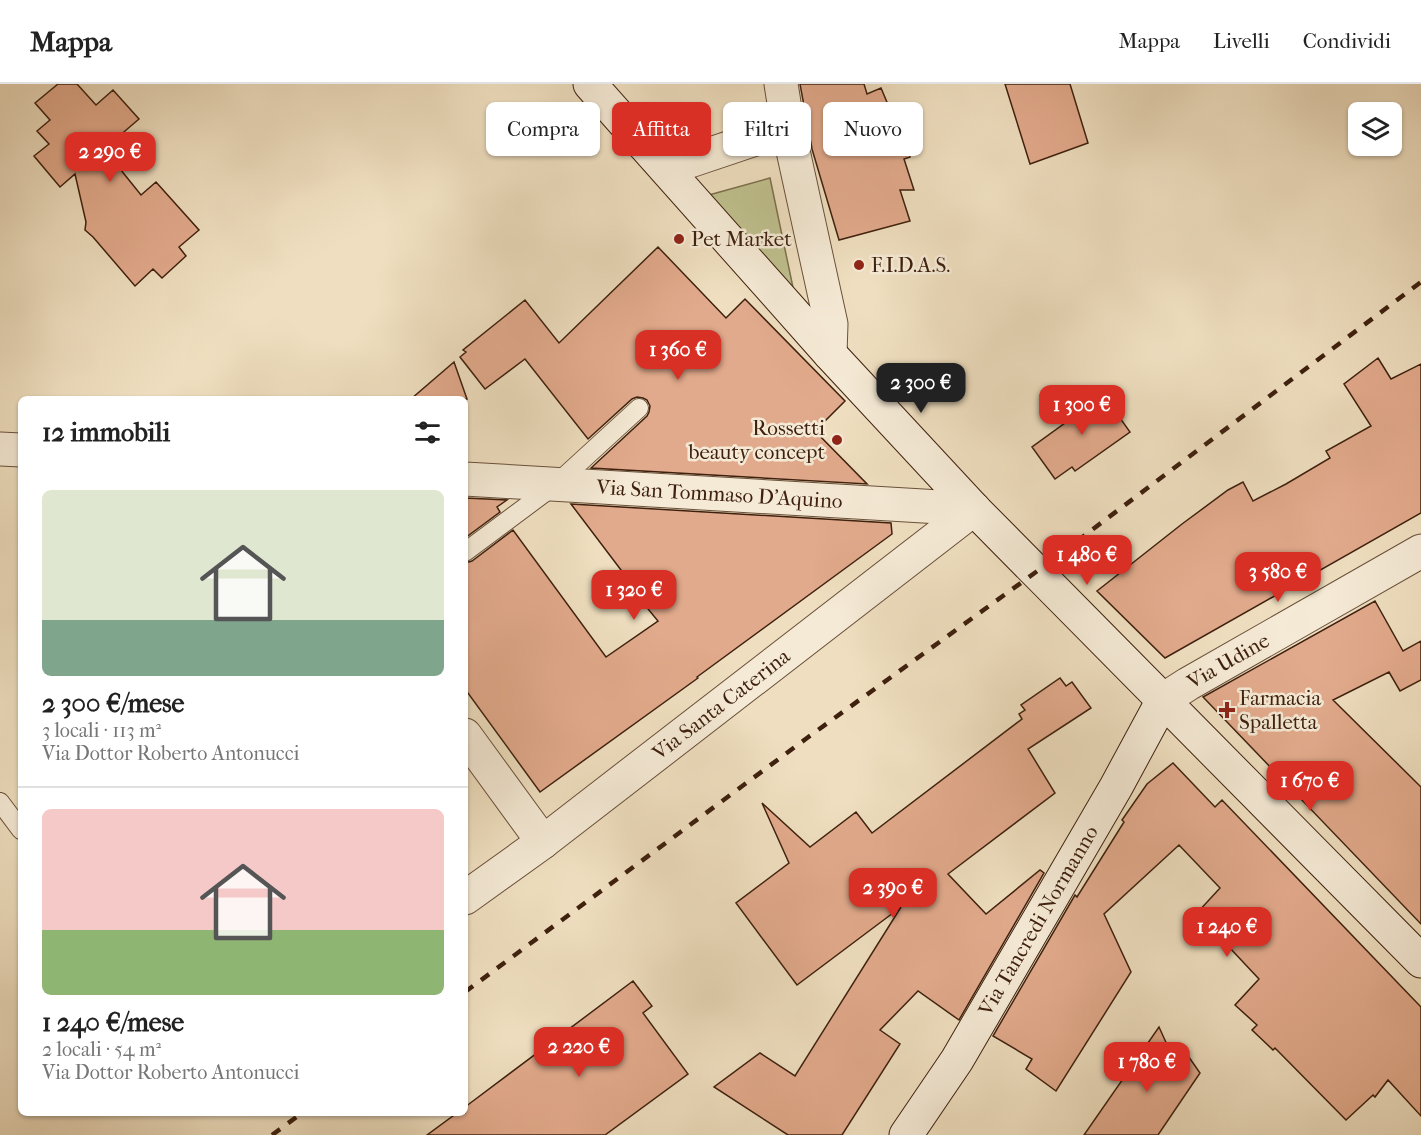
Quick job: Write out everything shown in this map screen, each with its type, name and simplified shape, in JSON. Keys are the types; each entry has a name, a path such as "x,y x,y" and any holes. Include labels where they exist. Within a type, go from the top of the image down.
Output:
{"street":[{"path":"590,84 830,354 974,509 1421,961"},
{"path":"781,84 784,102"},
{"path":"666,169 723,150"},
{"path":"794,156 831,324 830,354"},
{"name":"Via San Tommaso D'Aquino","path":"468,479 974,509"},
{"name":"Via Santa Caterina","path":"468,896 543,842 974,509"},
{"name":"Via Udine","path":"1163,700 1421,551"},
{"name":"Via Tancredi Normanno","path":"906,1135 957,1060 1116,787 1163,700"},
{"path":"468,739 543,842"}],"lane":[{"path":"468,550 555,485 639,408"},
{"path":"0,802 18,826"}],"green space":[{"path":"770,178 795,297 709,195"}],"building":[{"path":"58,84 77,84 96,105 113,90 139,119 104,149 141,195 156,182 199,230 179,247 186,256 162,278 153,269 135,286 85,230 86,222 75,174 60,187 34,156 49,144 37,131 50,120 35,103"},
{"path":"800,84 864,84 867,94 881,88 887,102 823,102 823,156 910,156 904,159 914,190 900,190 910,221 839,240 812,149 811,102 803,102"},
{"path":"1005,84 1070,84 1088,143 1030,164"},
{"path":"658,247 726,318 745,299 845,401 815,431 867,484 591,468 647,416 650,406 647,400 637,397 632,399 588,439 525,359 485,389 460,357 466,352 463,350 525,300 559,343"},
{"path":"1378,358 1391,379 1421,364 1421,513 1165,658 1097,591 1228,490 1243,482 1253,501 1330,458 1326,451 1371,426 1344,384"},
{"path":"454,362 466,396 414,396"},
{"path":"1100,390 1130,432 1075,471 1072,467 1055,479 1032,447 1069,420 1065,415"},
{"path":"468,498 507,500 497,507 500,512 468,536"},
{"path":"571,504 891,523 892,534 540,792 468,693 468,562 513,530 606,657 658,621 644,604 646,603"},
{"path":"1375,601 1403,651 1421,641 1421,680 1400,691 1389,672 1333,700 1421,787 1421,924 1203,697"},
{"path":"1060,678 1066,686 1072,682 1091,708 1028,749 1055,793 948,874 986,914 1040,870 1044,873 959,1020 918,991 880,1030 900,1044 842,1135 788,1135 714,1087 760,1053 795,1076 901,907 797,985 736,903 789,863 762,803 810,847 856,812 872,833 1022,719 1019,714 1025,710 1021,705"},
{"path":"1173,763 1215,807 1222,800 1421,1007 1421,1116 1388,1080 1375,1097 1373,1095 1346,1120 1275,1048 1273,1050 1252,1030 1257,1025 1235,1005 1259,979 1197,913 1220,888 1179,845 1104,914 1131,972 1056,1091 1026,1069 1032,1059 993,1036 1075,895 1077,897 1124,822 1122,820 1147,784"},
{"path":"633,981 652,1006 643,1013 688,1074 605,1135 427,1135 453,1116 468,1116 468,1105"},
{"path":"1159,1027 1174,1060 1184,1050 1200,1073 1158,1135 1084,1135"}],"railway":[{"path":"468,990 807,738 1036,572 1421,282"},
{"path":"272,1135 298,1116"}],"place":[{"name":"Pet Market","path":"679,239"},
{"name":"F.I.D.A.S.","path":"859,265"},
{"name":"Rossetti beauty concept","path":"837,440"},
{"name":"Farmacia Spalletta","path":"1227,710"}]}
